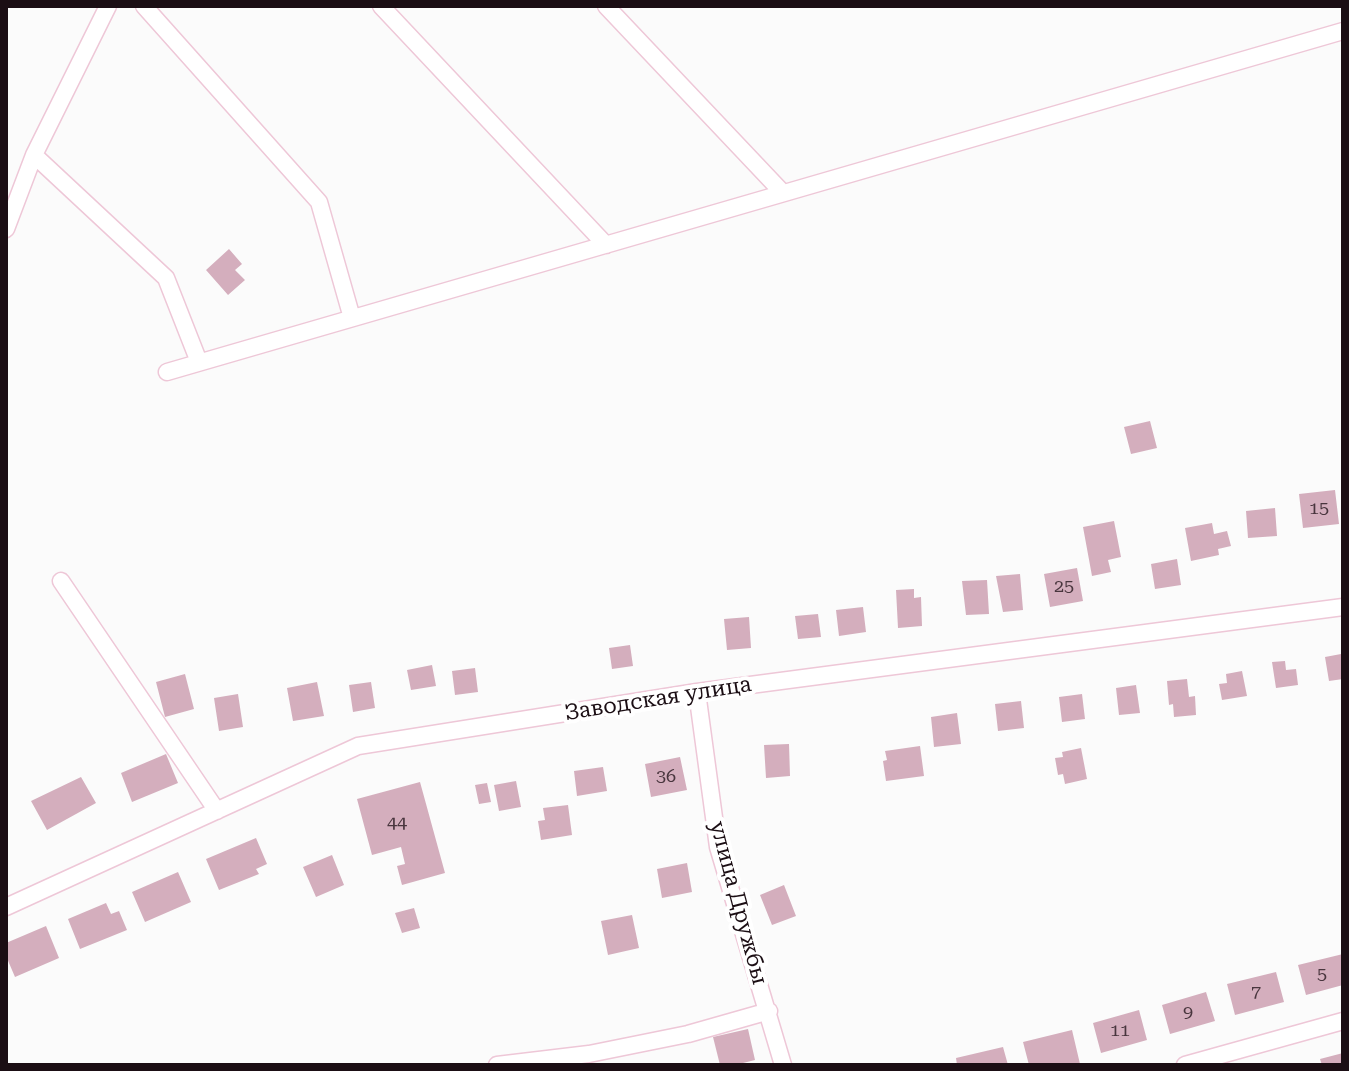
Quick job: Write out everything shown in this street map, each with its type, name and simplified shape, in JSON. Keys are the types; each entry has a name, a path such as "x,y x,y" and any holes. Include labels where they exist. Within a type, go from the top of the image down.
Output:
{"street":[{"path":"6,229 34,155 108,6"},
{"path":"144,6 319,202 352,318"},
{"path":"381,6 606,245"},
{"path":"606,6 783,193"},
{"path":"167,372 1343,31"},
{"path":"34,155 166,278 199,362"},
{"path":"61,581 217,811"},
{"name":"Заводская улица","path":"6,907 358,746 697,692 1343,607"},
{"name":"улица Дружбы","path":"697,692 718,847 783,1065"},
{"path":"497,1065 589,1054 688,1034 769,1011"},
{"path":"1185,1065 1343,1021"}],"building":[{"path":"229,249 242,264 235,270 245,280 228,295 206,270"},
{"path":"1150,421 1157,448 1131,454 1124,427"},
{"path":"1335,490 1339,524 1303,528 1299,494"},
{"path":"1275,508 1277,536 1248,538 1246,511"},
{"path":"1114,521 1121,557 1108,560 1111,572 1092,576 1083,527"},
{"path":"1212,523 1214,534 1227,531 1231,546 1218,549 1219,555 1191,561 1185,528"},
{"path":"1177,559 1181,585 1155,589 1151,564"},
{"path":"1077,568 1083,601 1050,607 1044,574"},
{"path":"1020,574 1023,610 1003,612 996,576"},
{"path":"987,580 989,614 966,615 962,581"},
{"path":"914,589 914,598 921,597 922,626 898,628 896,590"},
{"path":"863,607 866,632 839,636 836,610"},
{"path":"818,614 821,637 798,639 795,616"},
{"path":"749,617 751,648 727,650 724,619"},
{"path":"630,645 633,666 612,669 609,648"},
{"path":"1341,654 1343,679 1329,681 1325,657"},
{"path":"1285,661 1286,670 1296,669 1298,685 1276,688 1272,662"},
{"path":"432,665 436,686 411,690 407,670"},
{"path":"475,668 478,692 455,695 452,671"},
{"path":"1242,671 1247,696 1222,700 1219,684 1227,683 1226,674"},
{"path":"185,674 194,709 165,717 156,682"},
{"path":"1187,679 1189,697 1195,696 1196,715 1174,717 1173,704 1169,705 1167,681"},
{"path":"317,682 324,716 293,721 287,688"},
{"path":"371,682 375,708 353,712 349,685"},
{"path":"1136,685 1140,713 1119,715 1116,688"},
{"path":"238,694 243,727 219,731 214,698"},
{"path":"1082,694 1085,719 1062,722 1059,697"},
{"path":"1021,701 1024,728 998,731 995,704"},
{"path":"957,713 961,744 934,747 931,717"},
{"path":"789,744 790,776 766,778 764,745"},
{"path":"920,746 924,776 886,781 885,751"},
{"path":"1081,748 1087,779 1065,784 1063,774 1058,775 1055,758 1063,757 1062,752"},
{"path":"166,754 178,783 132,802 121,773"},
{"path":"680,757 687,790 651,797 645,764"},
{"path":"603,767 607,791 577,796 574,771"},
{"path":"81,777 96,803 47,830 31,801"},
{"path":"516,781 521,807 499,811 494,785"},
{"path":"420,782 445,873 402,885 397,866 405,864 401,847 372,855 357,799"},
{"path":"487,783 491,802 479,804 475,785"},
{"path":"568,805 572,835 541,840 538,821 545,820 543,808"},
{"path":"256,838 267,864 256,869 259,874 219,890 206,859"},
{"path":"332,855 344,885 316,897 303,867"},
{"path":"687,863 692,892 662,898 657,869"},
{"path":"178,872 191,902 145,922 132,892"},
{"path":"784,885 796,916 772,925 760,895"},
{"path":"106,903 111,914 119,911 127,930 80,949 68,919"},
{"path":"414,908 420,928 402,933 395,913"},
{"path":"632,915 639,948 608,955 601,921"},
{"path":"46,926 59,958 15,977 6,956 6,943"},
{"path":"1343,954 1343,985 1306,995 1298,965"},
{"path":"1276,972 1284,1002 1235,1015 1227,984"},
{"path":"1206,992 1215,1021 1170,1034 1162,1005"},
{"path":"1139,1010 1147,1040 1101,1053 1093,1023"},
{"path":"748,1029 755,1060 720,1065 713,1037"},
{"path":"1072,1030 1080,1064 1029,1065 1023,1042"},
{"path":"1003,1047 1008,1065 957,1065 956,1058"},
{"path":"1343,1053 1343,1065 1322,1065 1320,1059"}]}
